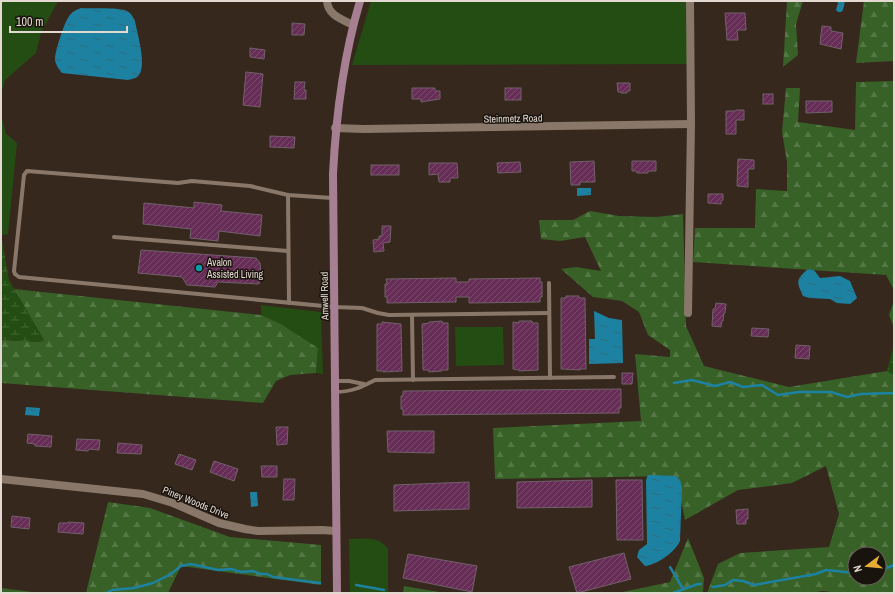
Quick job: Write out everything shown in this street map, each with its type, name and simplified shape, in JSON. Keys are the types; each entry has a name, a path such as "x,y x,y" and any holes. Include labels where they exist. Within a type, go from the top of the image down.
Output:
{"main road":[{"name":"Amwell Road","path":"337,593 332,198 335,128 342,76 353,24 360,1"}],"street":[{"path":"327,1 329,11 353,24"},
{"path":"688,313 691,124 690,1"},
{"name":"Steinmetz Road","path":"335,128 364,129 691,124"},
{"name":"Piney Woods Drive","path":"1,479 143,494 174,503 219,523 245,530 336,531"}],"lane":[{"path":"332,198 288,195 250,186 192,181 178,183 27,171 24,175 14,271 19,277 289,303 362,308 389,315 549,313"},
{"path":"288,195 289,303"},
{"path":"114,237 288,251"},
{"path":"549,283 550,378"},
{"path":"412,315 413,380"},
{"path":"335,392 346,392 356,389 375,380 614,377"},
{"path":"335,381 349,381 364,384"}],"green space":[{"path":"1,1 58,1 41,33 36,53 5,80 1,93"},
{"path":"371,1 690,1 691,64 352,65"},
{"path":"787,1 803,1 796,24 798,55 783,67"},
{"path":"864,1 894,1 894,61 856,63"},
{"path":"894,81 894,290 886,275 693,262 695,228 755,228 756,189 787,191 787,162 782,132 786,88 800,88 798,122 855,130 856,82"},
{"path":"1,115 6,134 17,143 8,234 2,235"},
{"path":"590,211 619,216 656,217 683,214 686,326 704,366 789,387 887,371 894,375 894,593 841,593 823,591 810,593 707,593 718,564 740,553 829,547 839,514 826,466 792,483 738,490 685,520 676,476 495,479 493,428 641,421 635,354 670,357 670,350 648,335 639,312 622,301 593,297 561,269 576,267 601,271 585,237 560,241 541,239 539,220 573,220"},
{"path":"1,234 9,280 45,342 1,340"},
{"path":"14,289 261,315 281,324 318,348 316,373 290,375 276,381 263,403 1,383 1,340 45,342"},
{"path":"894,301 894,328 889,315"},
{"path":"261,305 321,312 323,374 316,373 318,348 281,324 261,315"},
{"path":"455,327 503,327 504,365 456,366"},
{"path":"894,344 894,375 887,371"},
{"path":"108,502 150,508 230,537 321,545 321,585 181,566 168,593 86,593"},
{"path":"365,538 375,540 380,542 388,549 388,593 350,593 349,539"},
{"path":"688,538 704,578 703,593 618,593 670,582"},
{"path":"404,586 445,593 403,593"},
{"path":"1,588 40,593 1,593"}],"water":[{"path":"836,1 845,1 841,12 836,10 838,3"},
{"path":"81,8 117,9 127,11 131,14 135,21 142,57 141,70 138,76 128,80 62,73 55,61 58,43 68,18 73,12"},
{"path":"577,188 591,188 591,195 577,196"},
{"path":"808,269 814,270 820,278 840,276 850,281 857,298 850,304 837,303 830,299 809,298 803,296 798,281"},
{"path":"594,311 609,318 622,320 623,363 589,364 589,339 595,339"},
{"path":"26,407 40,408 39,416 25,415"},
{"path":"648,475 676,476 680,480 682,488 680,541 674,549 660,561 645,566 637,557 639,550 647,544 646,480"},
{"path":"250,492 257,492 258,506 251,507"}],"building":[{"path":"725,13 745,13 746,30 737,30 738,40 727,40"},
{"path":"292,23 305,24 304,35 292,35"},
{"path":"822,26 831,27 831,31 843,33 841,49 820,44"},
{"path":"250,48 265,50 264,59 250,57"},
{"path":"246,72 263,74 260,107 243,105"},
{"path":"295,82 305,82 304,90 306,90 306,99 294,99"},
{"path":"617,83 630,83 630,91 627,91 627,93 618,92"},
{"path":"412,88 435,88 435,91 440,91 440,99 421,102 421,99 412,99"},
{"path":"505,88 521,88 521,100 505,100"},
{"path":"763,94 773,94 773,104 763,104"},
{"path":"806,101 832,101 832,112 806,113"},
{"path":"744,110 744,120 736,120 736,134 726,134 726,111"},
{"path":"270,136 295,137 294,148 270,147"},
{"path":"738,159 754,160 754,169 748,169 748,187 737,186"},
{"path":"594,161 595,182 580,182 580,185 571,185 570,162"},
{"path":"632,161 656,161 656,171 637,173 636,171 632,171"},
{"path":"520,162 521,172 498,173 497,163"},
{"path":"429,163 457,163 458,178 450,178 450,182 439,182 438,174 429,175"},
{"path":"371,165 399,165 399,175 371,175"},
{"path":"708,194 723,194 721,204 708,203"},
{"name":"Avalon Assisted Living","path":"194,202 222,205 221,211 262,215 260,236 219,231 218,241 190,238 191,229 143,224 144,203 194,208"},
{"path":"382,226 391,226 390,242 383,243 384,251 374,252 373,240 379,239 379,236 382,236"},
{"name":"Avalon Assisted Living","path":"141,250 256,258 260,263 261,274 259,284 218,282 215,287 187,285 182,277 138,273"},
{"path":"456,278 456,282 469,282 469,279 540,278 540,282 542,282 542,297 540,297 540,302 469,303 469,297 456,297 456,302 387,303 387,297 385,297 385,284 387,284 386,279"},
{"path":"566,296 579,296 579,298 585,298 586,369 561,369 561,298 566,298"},
{"path":"716,303 726,304 721,327 712,326 713,309 715,309"},
{"path":"442,321 442,323 448,323 448,370 429,372 429,370 423,370 422,324"},
{"path":"519,321 532,321 532,323 538,323 538,370 519,371 513,369 513,322 519,323"},
{"path":"382,322 401,324 402,371 377,371 377,324 382,324"},
{"path":"752,328 769,329 768,337 751,336"},
{"path":"796,345 810,346 809,359 795,358"},
{"path":"622,373 633,373 632,384 622,384"},
{"path":"621,389 621,408 619,408 619,413 403,415 403,409 401,409 401,396 403,396 403,391"},
{"path":"276,427 288,427 287,444 277,445"},
{"path":"387,431 434,431 434,453 388,452"},
{"path":"28,434 52,436 51,447 35,446 35,444 27,443"},
{"path":"77,439 100,440 99,450 76,450"},
{"path":"118,443 142,445 141,454 117,453"},
{"path":"179,454 196,460 192,470 175,464"},
{"path":"214,461 238,469 234,481 210,472"},
{"path":"261,466 277,466 277,477 262,477"},
{"path":"284,479 295,479 294,500 283,500"},
{"path":"592,480 592,507 517,508 517,482"},
{"path":"616,480 642,480 643,540 617,540"},
{"path":"469,482 469,509 394,511 394,485"},
{"path":"748,509 748,519 746,519 746,524 737,524 736,510"},
{"path":"12,516 30,518 29,529 11,527"},
{"path":"59,523 84,523 83,534 58,532"},
{"path":"624,553 631,579 577,593 569,567"},
{"path":"408,554 477,566 472,592 403,578"}],"waterway":[{"path":"674,383 692,380 715,386 730,382 743,387 762,385 778,395 799,392 831,392 847,397 861,394 894,393"},
{"path":"106,593 112,590 134,588 153,583 171,574 181,566 191,564 218,570 231,569 241,572 253,571 273,577 320,583"},
{"path":"887,568 894,565"},
{"path":"670,567 683,589"},
{"path":"713,587 725,585 733,580 743,581 754,585 816,574 826,570 847,572"},
{"path":"673,593 701,584"},
{"path":"356,585 384,590"}],"place":[{"name":"Avalon Assisted Living","path":"199,268"}]}
